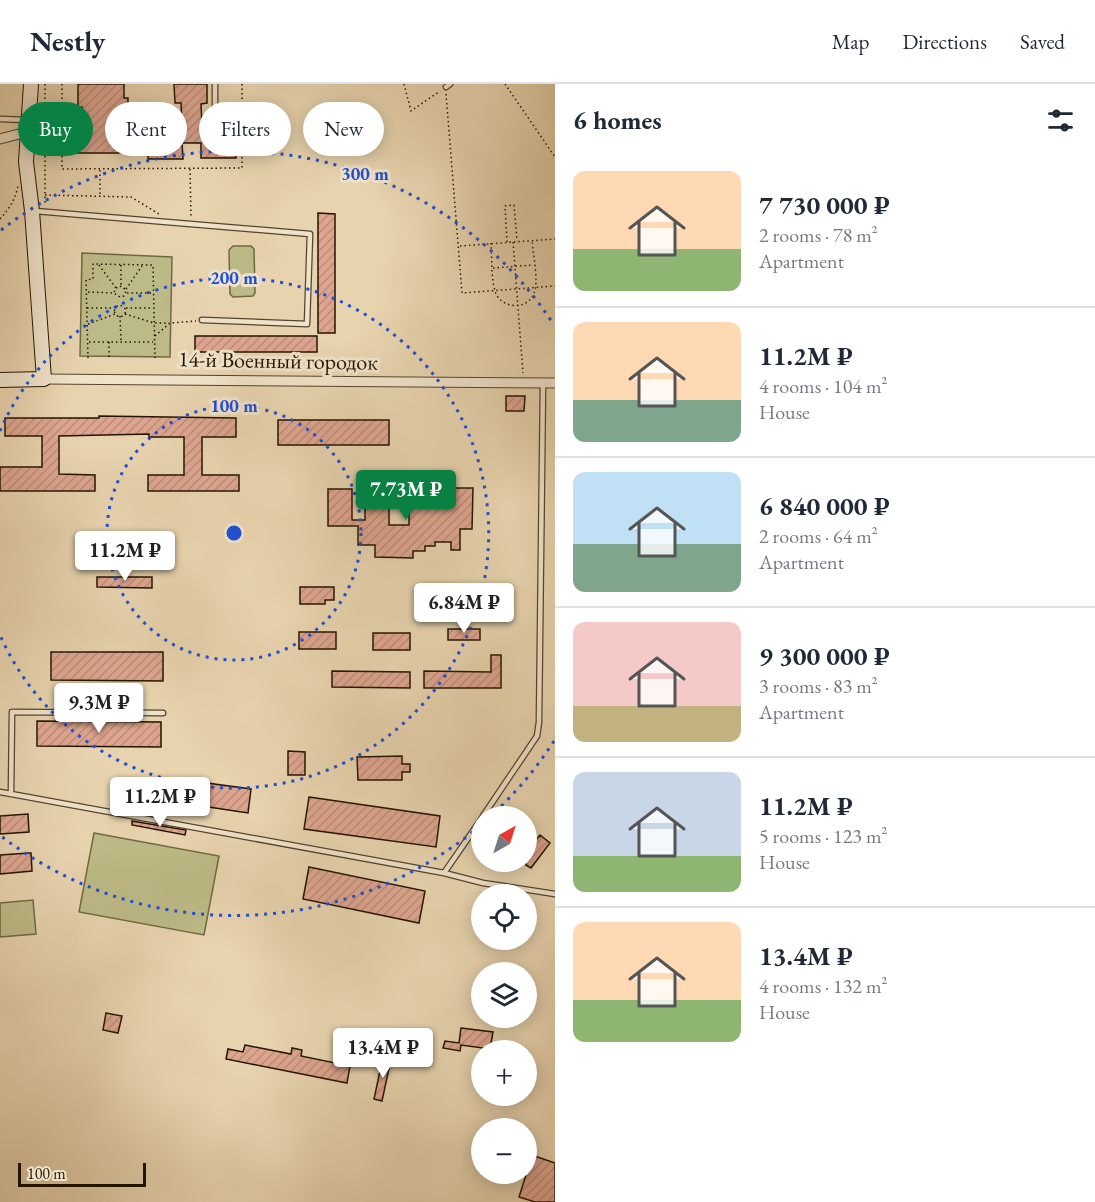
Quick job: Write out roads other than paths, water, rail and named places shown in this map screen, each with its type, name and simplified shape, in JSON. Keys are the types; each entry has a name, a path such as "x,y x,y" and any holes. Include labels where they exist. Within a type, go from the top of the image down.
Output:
{"street":[{"path":"30,102 31,84"},
{"path":"0,139 18,133"},
{"path":"26,156 39,212 44,379"},
{"name":"14-й Военный городок","path":"0,380 555,383"}],"lane":[{"path":"215,84 215,102"},
{"path":"0,119 18,124"},
{"path":"39,212 310,234 307,324 202,320"},
{"path":"489,806 537,736 539,722 543,384"},
{"path":"11,794 12,712 164,713"},
{"path":"0,792 444,873 483,883 555,894"},
{"path":"444,873 471,833"}]}
